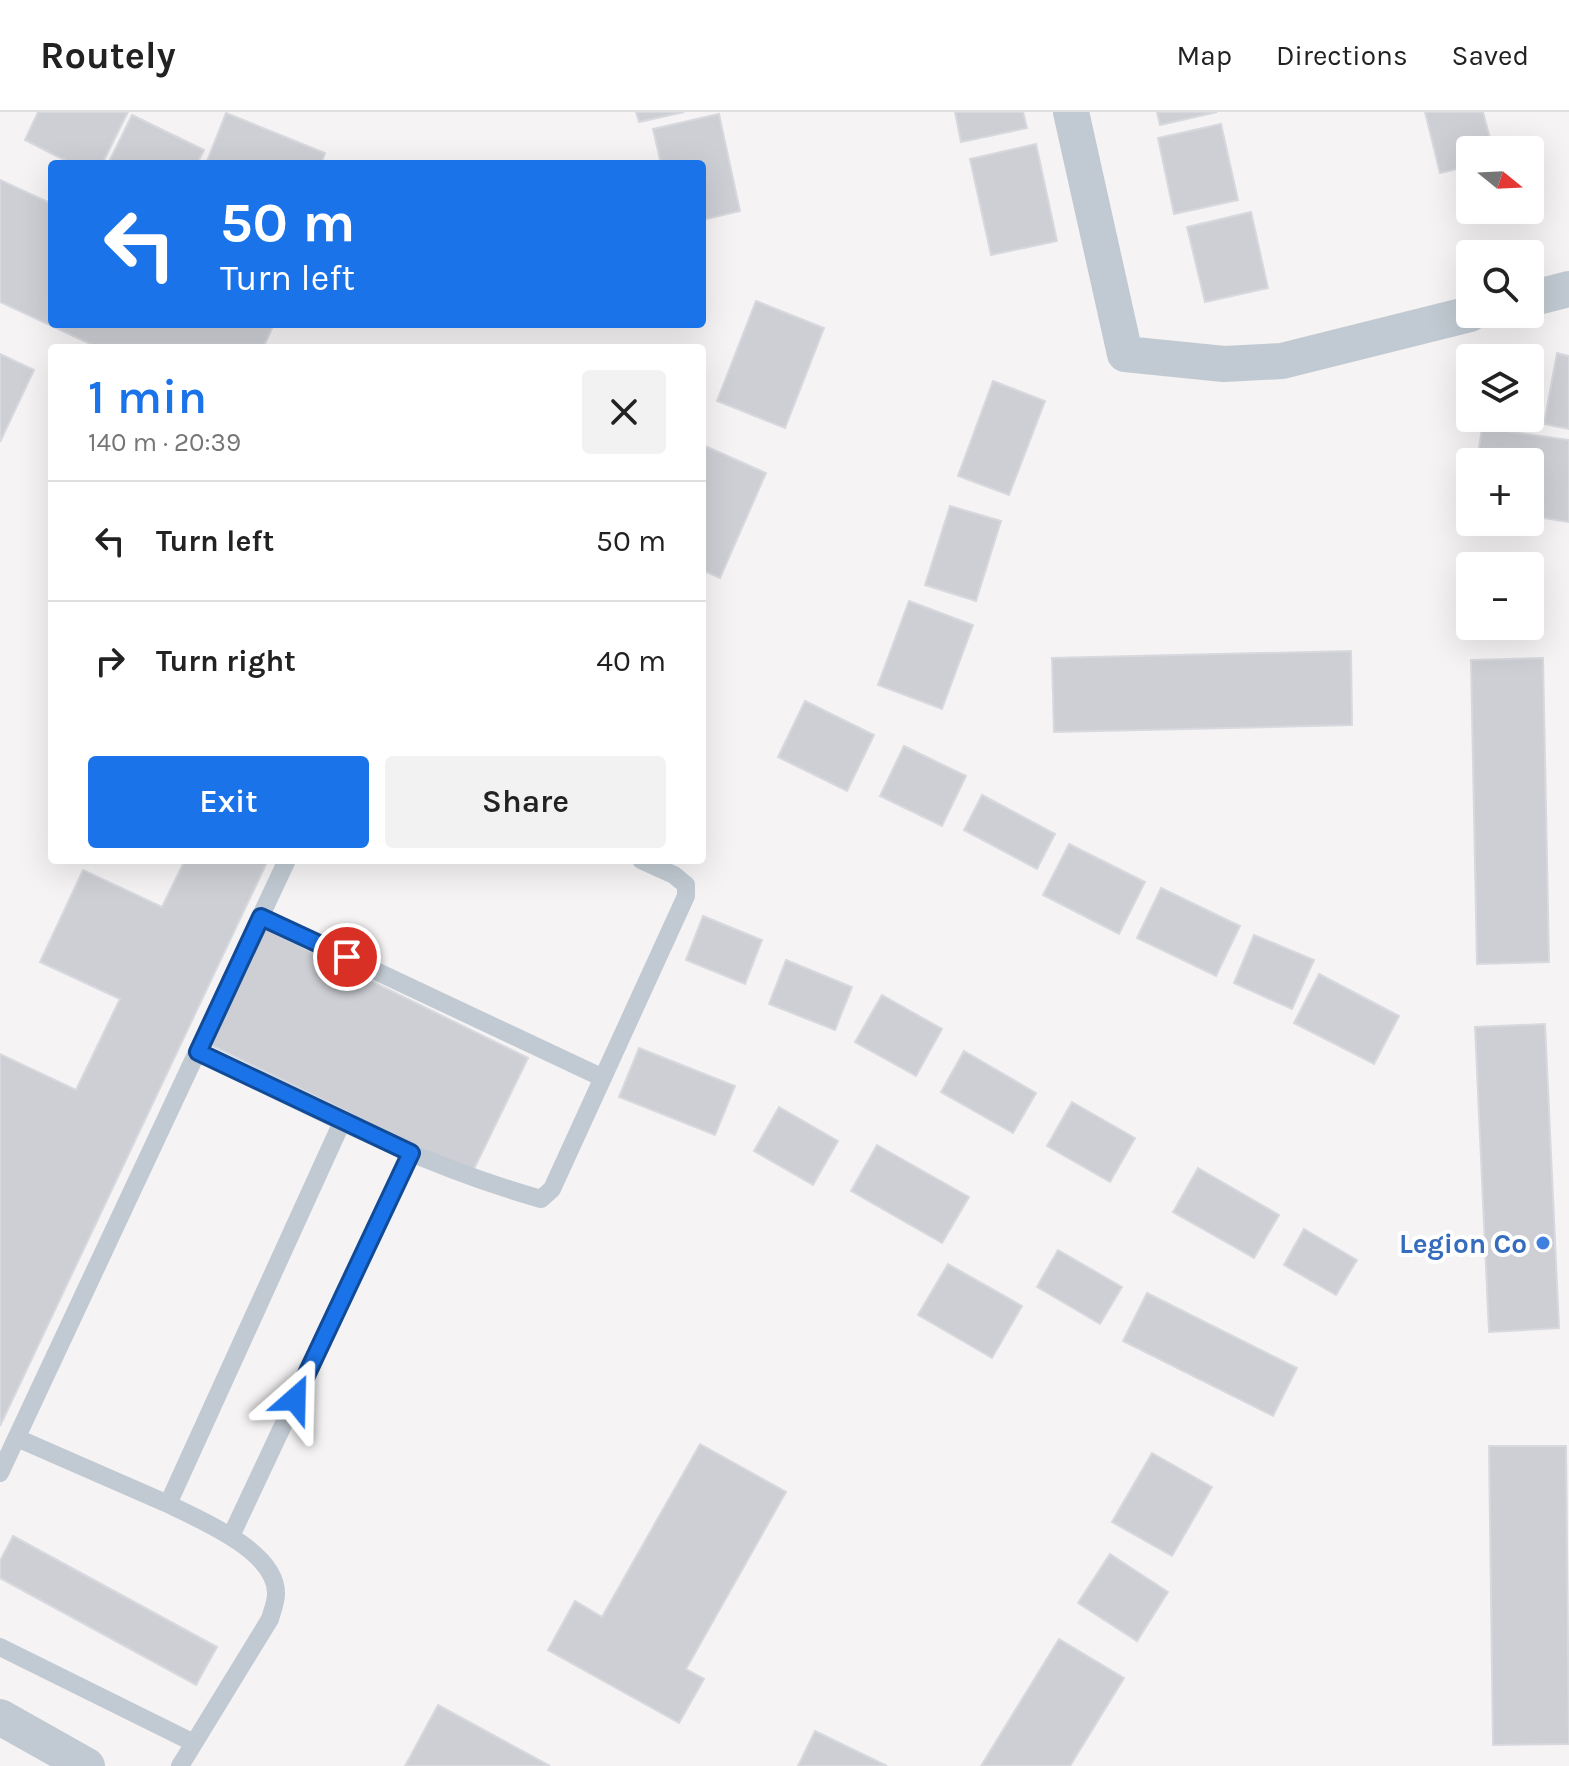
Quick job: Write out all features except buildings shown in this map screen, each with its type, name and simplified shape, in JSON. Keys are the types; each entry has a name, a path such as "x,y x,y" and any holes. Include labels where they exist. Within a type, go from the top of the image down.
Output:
{"street":[{"path":"1071,112 1125,354 1224,364 1282,361 1456,318"},
{"path":"1544,295 1569,289"},
{"path":"0,1717 87,1766"}],"lane":[{"path":"0,1473 285,864"},
{"path":"198,1052 411,1153 473,1178 541,1199 552,1189 686,896 686,885 674,875 650,864"},
{"path":"261,917 603,1078"},
{"path":"168,1504 342,1122"},
{"path":"231,1536 411,1153"},
{"path":"17,1438 168,1504 231,1536 268,1567 277,1593 270,1619 180,1766"},
{"path":"0,1647 194,1743"}],"place":[{"name":"Legion Co","path":"1543,1243"}],"route":[{"path":"295,1399 411,1153 198,1052 261,917 347,957"}]}
